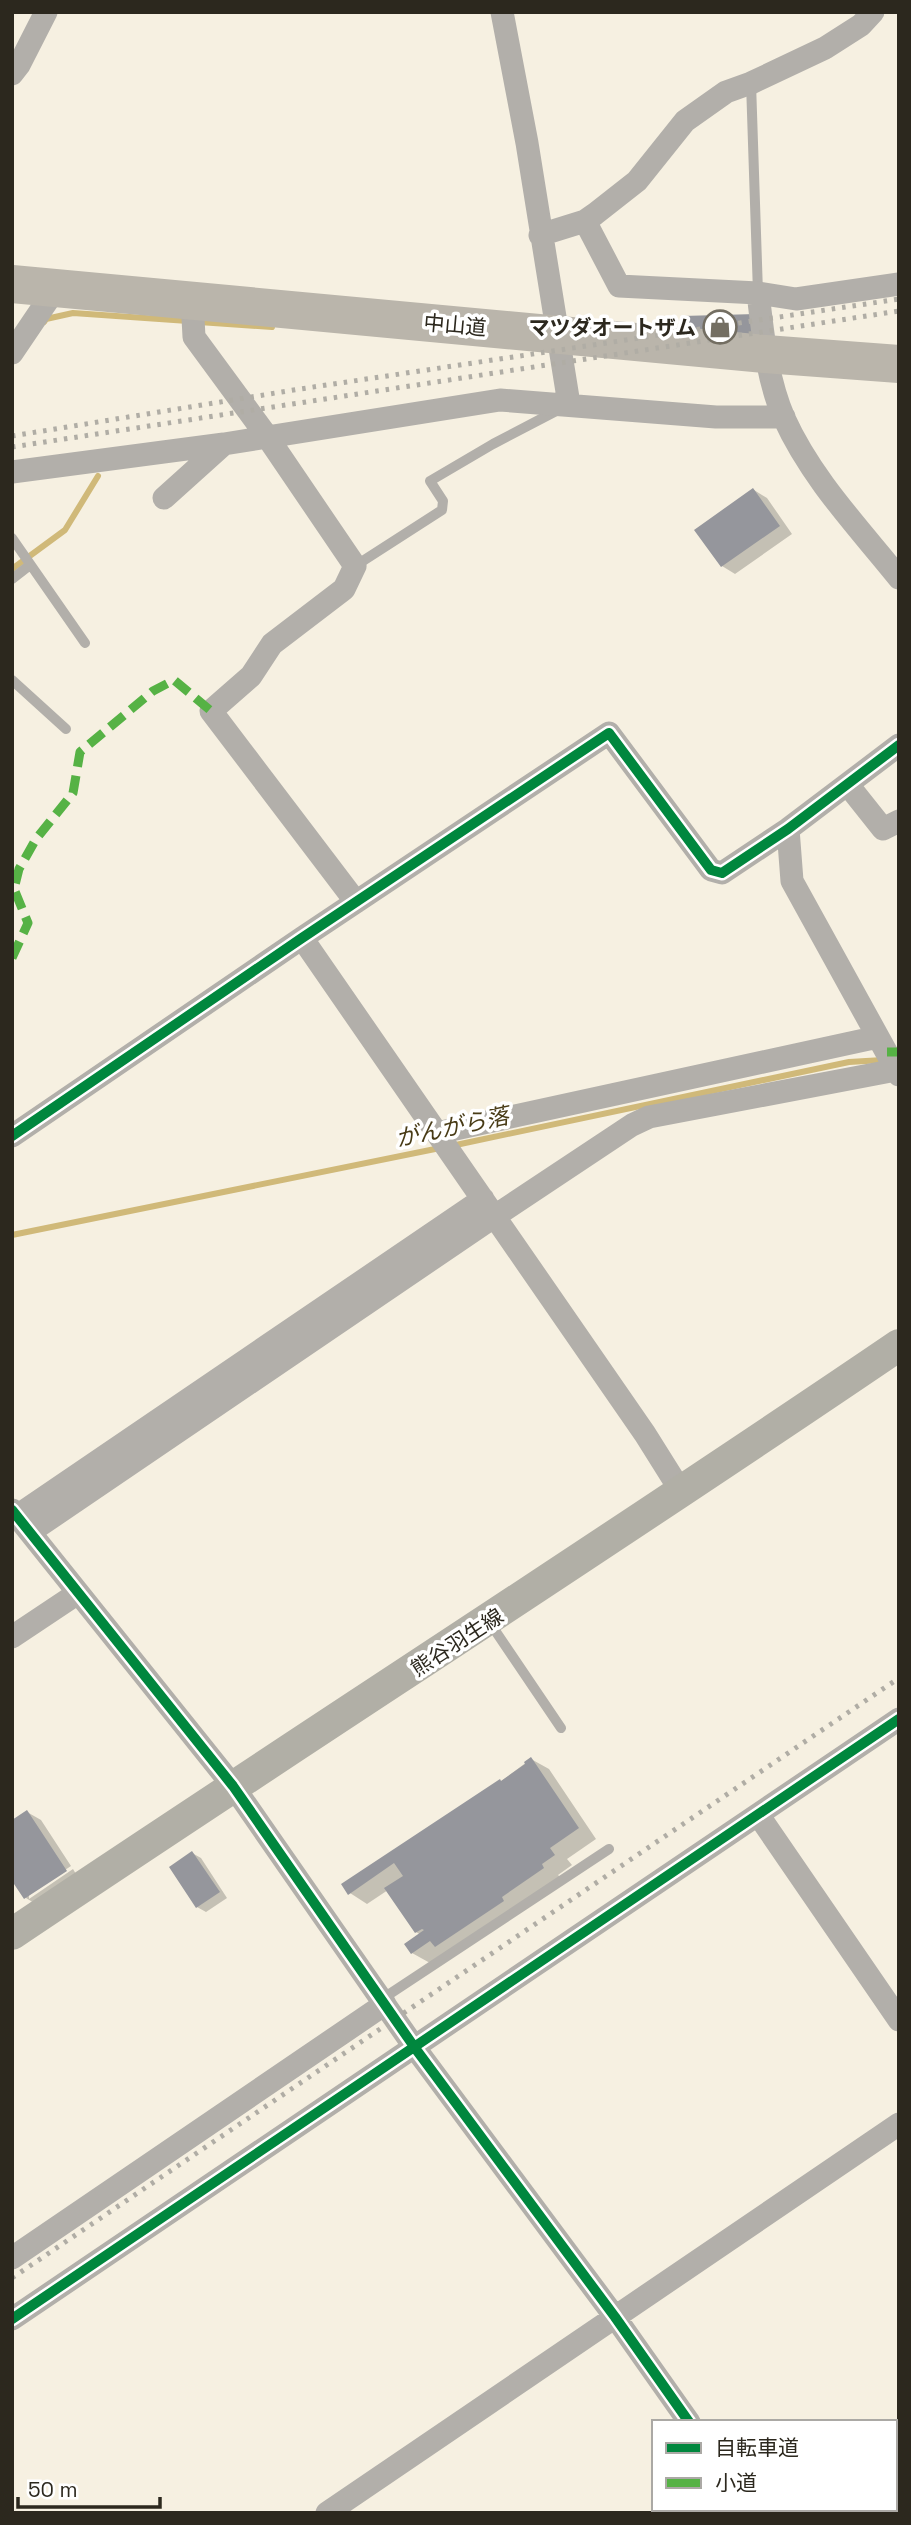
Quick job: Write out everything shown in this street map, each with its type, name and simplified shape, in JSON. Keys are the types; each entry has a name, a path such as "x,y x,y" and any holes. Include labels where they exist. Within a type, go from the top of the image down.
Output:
{"highway":[{"name":"中山道","path":"12,284 55,288 193,316 560,335 899,364"}],"main road":[{"name":"熊谷羽生線","path":"12,1934 233,1786 682,1493 899,1345"}],"street":[{"path":"12,74 46,12"},
{"path":"502,12 560,335 569,404"},
{"path":"540,235 585,220 637,181 685,121 726,92 825,48 862,25 873,12"},
{"path":"585,220 618,286 758,293 796,299 899,284"},
{"path":"12,352 55,288"},
{"path":"758,293 765,354 784,417 815,473 899,578"},
{"path":"193,316 266,435 355,566 344,589 272,645 251,676 211,711 356,902"},
{"path":"12,472 224,444 266,435 500,400 716,417 784,417"},
{"path":"164,498 224,444"},
{"path":"12,1136 609,733 711,870 722,873 788,829 899,745"},
{"path":"848,785 883,829 899,821"},
{"path":"788,829 792,881 890,1059"},
{"path":"302,938 645,1434 682,1493"},
{"path":"438,1134 643,1091 890,1059"},
{"path":"688,2420 415,2048 233,1786 20,1519 489,1208 649,1116 890,1059"},
{"path":"643,1091 649,1116"},
{"path":"12,1637 78,1593"},
{"path":"12,2319 899,1719"},
{"path":"759,1816 899,2020"},
{"path":"12,2258 383,2002"},
{"path":"327,2513 899,2124"}],"lane":[{"path":"751,83 758,293"},
{"path":"355,566 442,510 443,501 430,481 569,404"},
{"path":"12,538 85,643"},
{"path":"12,579 30,565"},
{"path":"12,680 66,729"},
{"path":"489,1621 561,1728"},
{"path":"383,2002 610,1849"}],"building":[{"name":"マツダオートザム","path":"756,314 758,348 682,339 682,316"},
{"path":"753,488 780,526 721,567 694,530"},
{"path":"531,1757 579,1828 550,1848 555,1855 542,1864 544,1868 502,1897 504,1901 435,1947 430,1941 411,1954 404,1944 424,1930 415,1933 384,1888 403,1876 394,1863 348,1895 341,1884 500,1779 501,1781"},
{"path":"27,1810 67,1871 24,1899 12,1881 12,1820"},
{"path":"192,1851 220,1892 196,1908 169,1867"}],"waterway":[{"path":"44,322 46,319 73,313 188,321"},
{"path":"199,322 272,327"},
{"path":"12,569 65,530 98,476"},
{"name":"がんがら落","path":"451,1146 849,1062 883,1060"},
{"name":"がんがら落","path":"12,1235 440,1148"}],"railway":[{"path":"12,436 300,389 899,299"},
{"path":"12,447 899,311"},
{"path":"12,2278 899,1678"}],"marked path":[{"path":"12,958 28,923 14,889 19,869 36,839 73,793 80,752 153,691 174,680 211,711"},
{"path":"887,1052 899,1052"}],"cycle path":[{"path":"12,1136 609,733 711,870 722,873 788,829 899,745"},
{"path":"12,1510 233,1786 415,2048 615,2317 688,2420"},
{"path":"12,2319 899,1719"}],"place":[{"name":"マツダオートザム","path":"720,327"}]}
